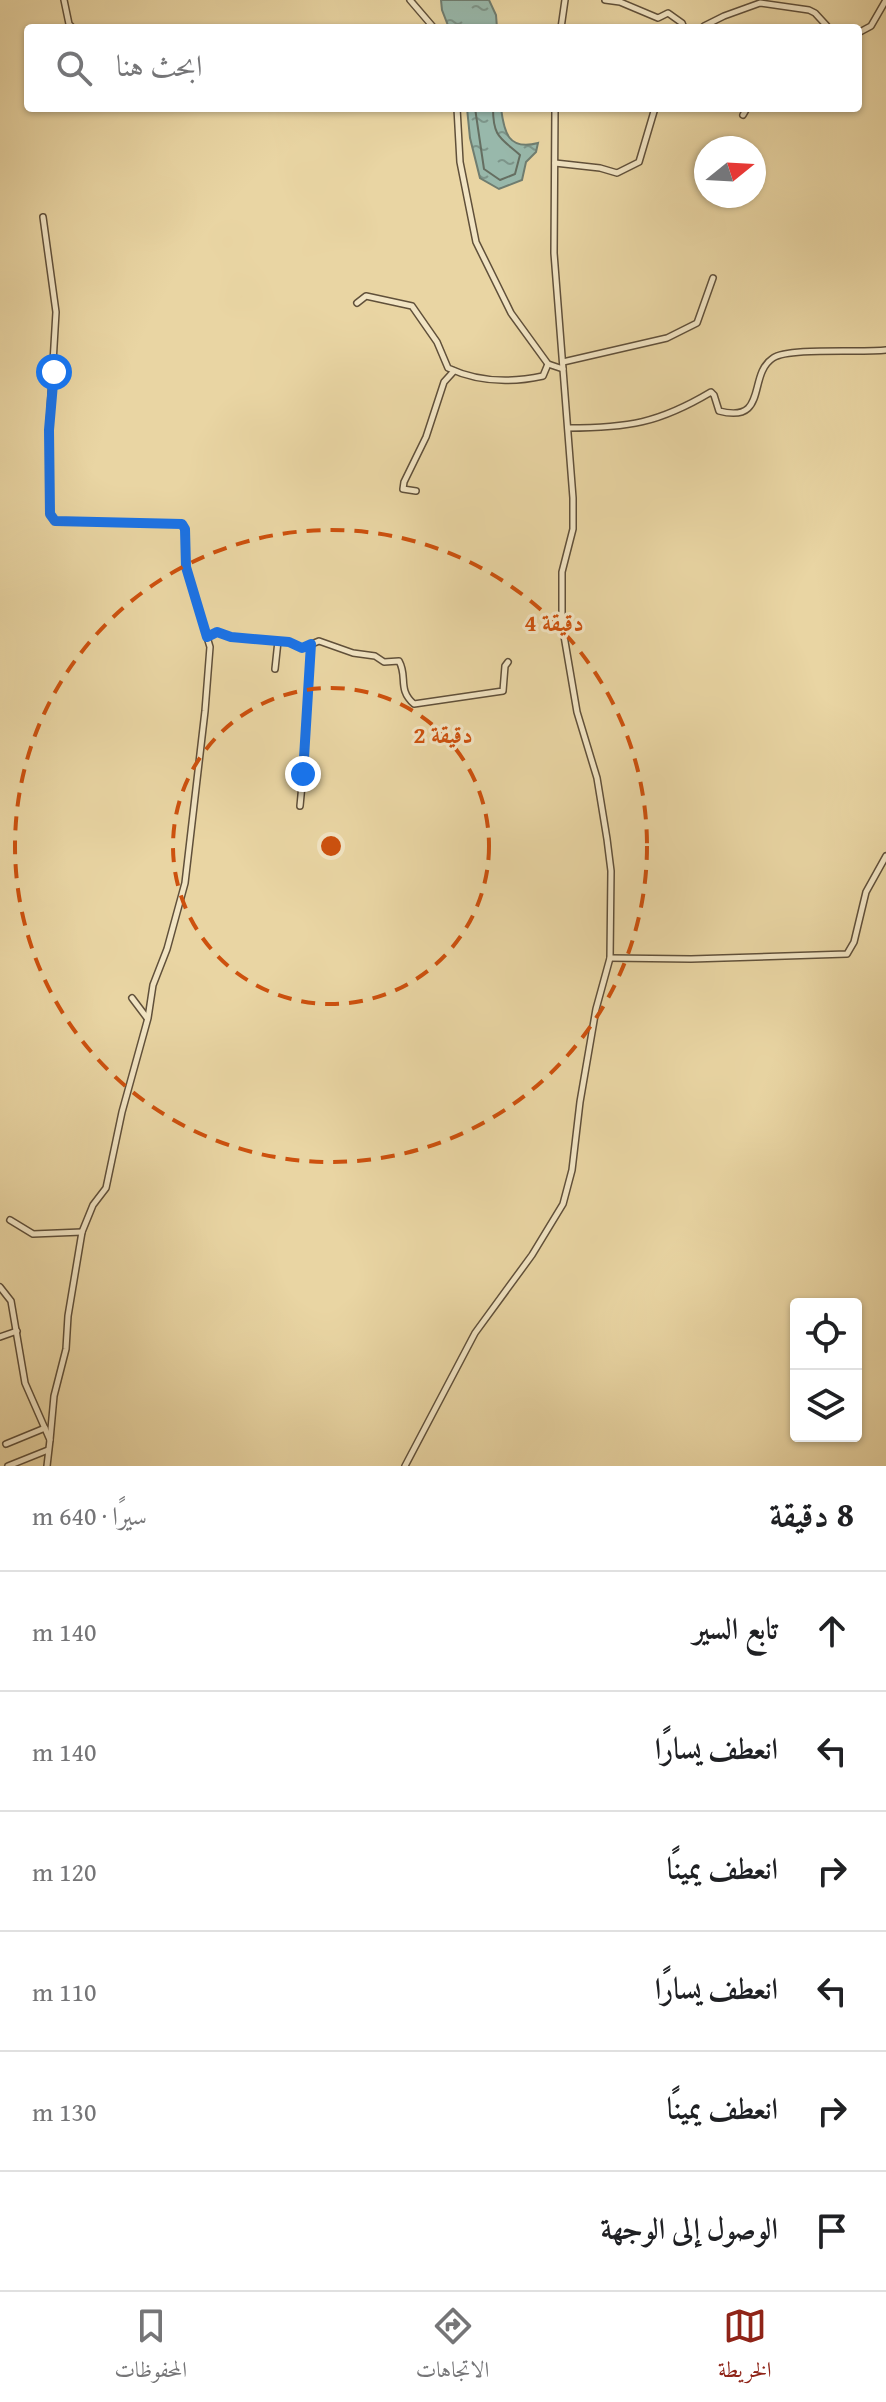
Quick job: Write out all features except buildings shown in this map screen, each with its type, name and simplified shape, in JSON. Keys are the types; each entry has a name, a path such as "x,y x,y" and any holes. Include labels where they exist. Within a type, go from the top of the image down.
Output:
{"street":[{"path":"64,0 69,24"},
{"path":"410,0 431,24"},
{"path":"562,24 565,0"},
{"path":"605,0 620,2 658,18 668,13 682,24"},
{"path":"862,31 871,26 886,0"},
{"path":"709,24 760,3 809,10 825,24"},
{"path":"706,24 711,14"},
{"path":"457,112 460,162 476,242 511,313 548,364 563,366 667,338 697,323 713,278"},
{"path":"405,1466 475,1333 532,1255 563,1204 572,1170 596,1009 610,958 611,871 607,839 597,778 577,712 562,624 562,572 573,529 554,253 555,112"},
{"path":"555,163 617,173 639,162 654,112"},
{"path":"43,217 56,312 49,430 50,514 55,521 182,524 185,529 186,567 210,647 185,883 167,949 153,985 148,1018 122,1112 106,1188 93,1205 82,1232 68,1316 66,1349 54,1396 47,1466"},
{"path":"357,303 366,296 412,306 437,342 448,368 467,377 517,382 543,376 548,364"},
{"path":"568,428 612,428 639,424 662,417 711,392 719,411 741,413 751,406 764,370 775,356 803,352 869,353 886,350"},
{"path":"416,491 403,489 404,482 426,437 444,382 454,371"},
{"path":"207,637 217,632 231,637 289,642 302,648 319,641 353,653 375,656 384,662 399,661 402,665 402,687 414,704 452,701 503,691 508,662"},
{"path":"275,669 278,641"},
{"path":"300,806 311,644"},
{"path":"291,779 303,774"},
{"path":"610,958 847,954 854,942 866,892 886,856"},
{"path":"132,998 148,1018"},
{"path":"10,1220 33,1234 82,1232"},
{"path":"0,1287 11,1301 25,1383 50,1440"},
{"path":"0,1337 17,1331"},
{"path":"6,1444 45,1428"},
{"path":"8,1466 49,1449"}],"water":[{"path":"441,0 489,0 497,24 447,24"},
{"path":"467,112 502,112 509,138 520,144 538,143 536,152 526,162 522,180 499,189 480,178"}],"route":[{"path":"54,372 49,430 50,514 55,521 182,524 185,529 186,567 207,637 217,632 231,637 289,642 302,648 311,644 303,774"}]}
